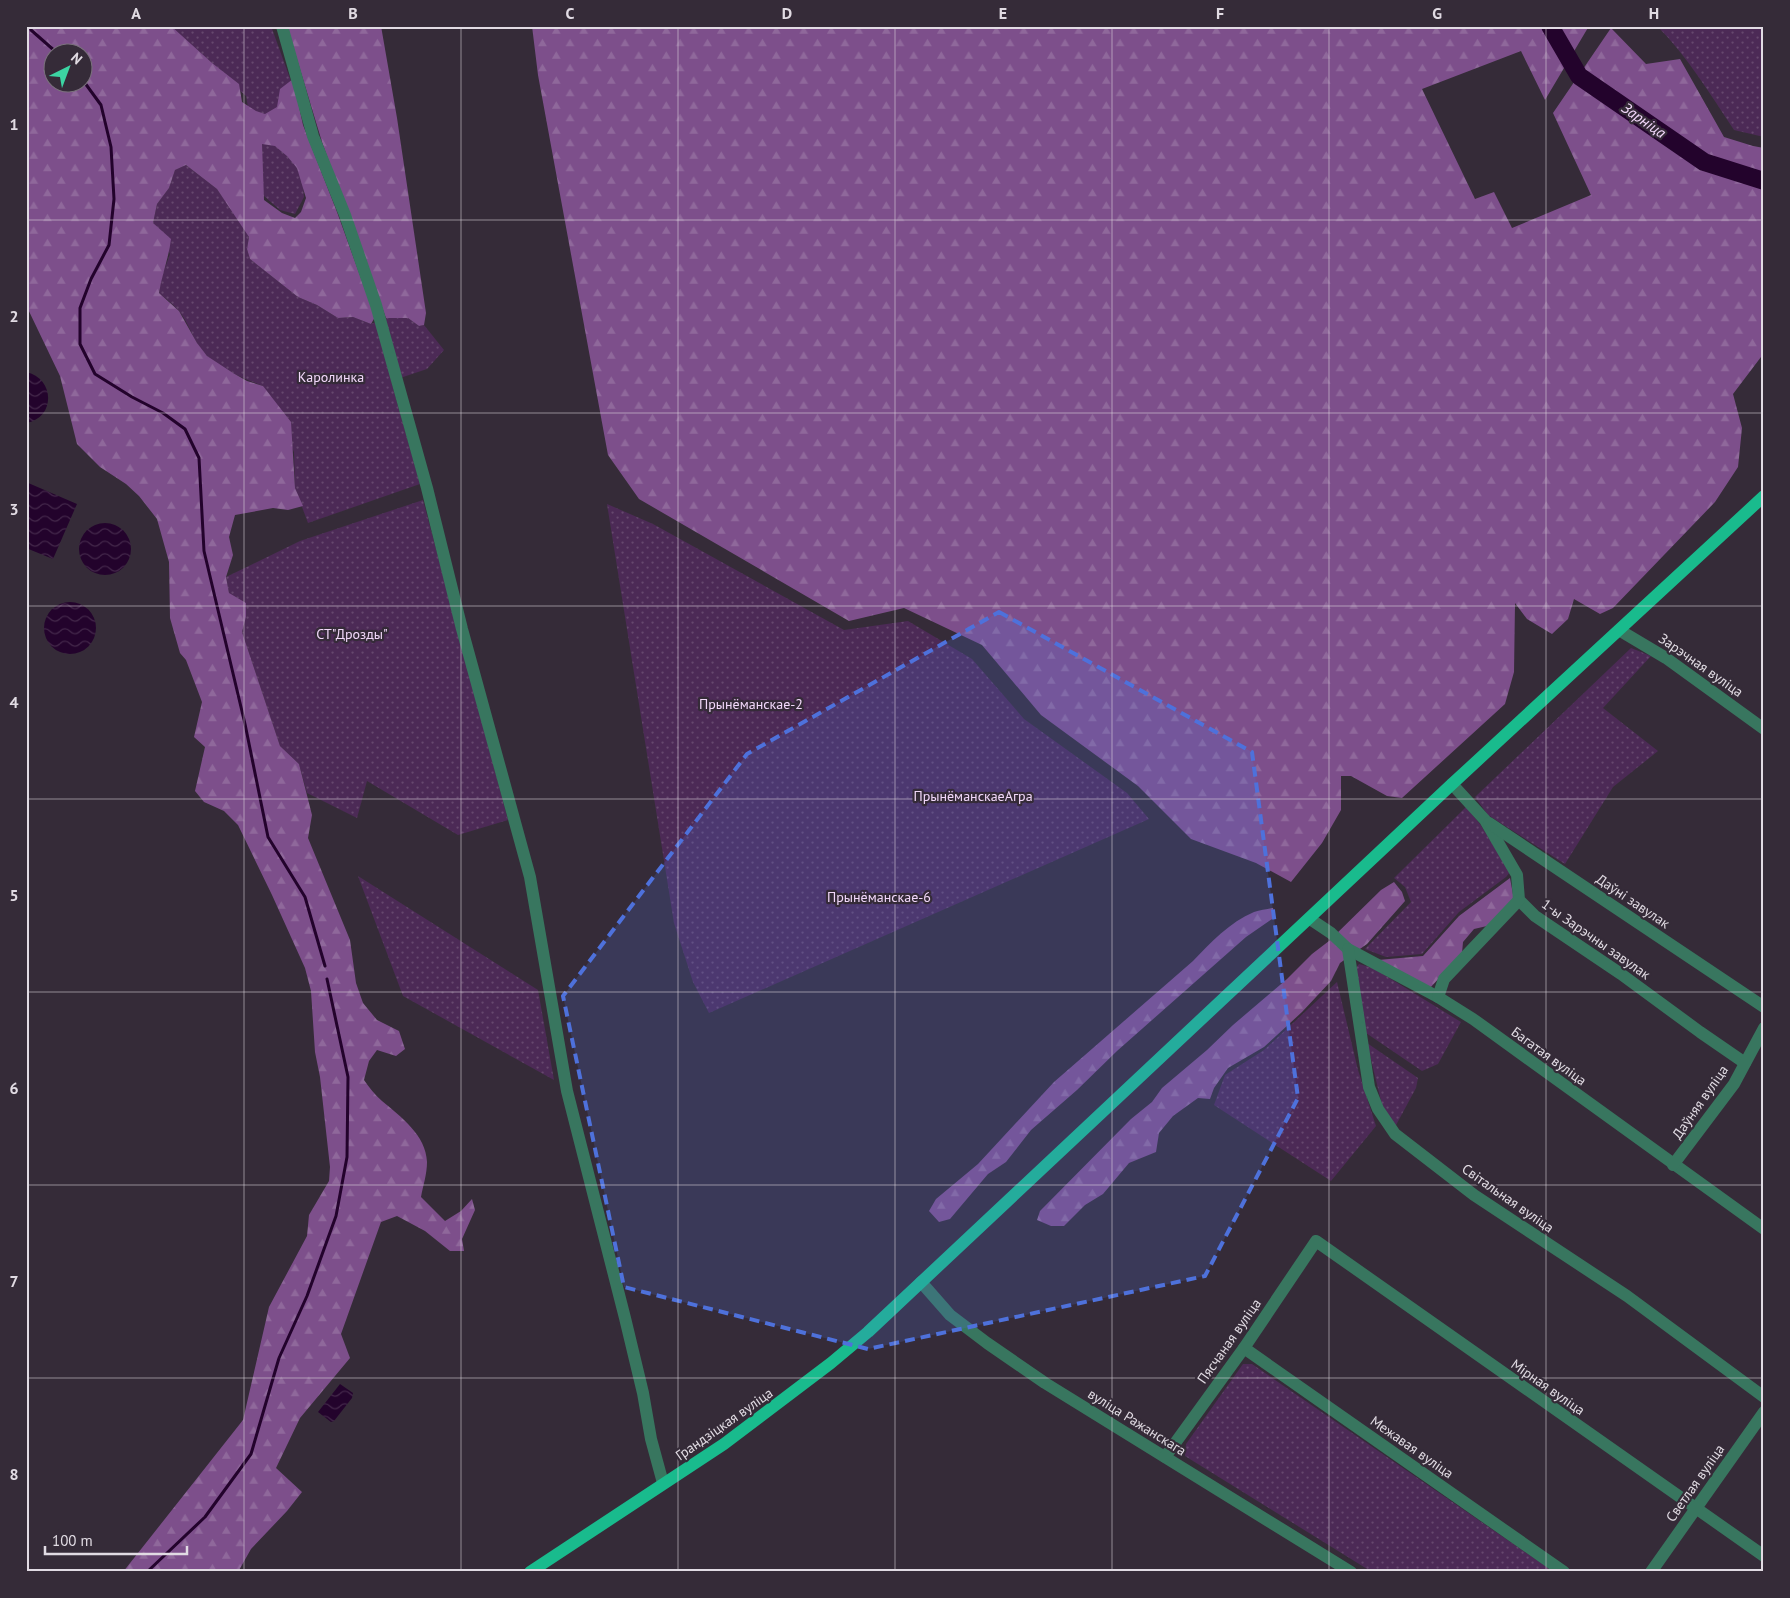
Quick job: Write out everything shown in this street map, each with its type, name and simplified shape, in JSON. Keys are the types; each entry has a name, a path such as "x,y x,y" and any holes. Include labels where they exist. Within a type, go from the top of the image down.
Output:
{"main road":[{"name":"Грандзіцкая вуліца","path":"530,1572 724,1444 832,1363 868,1332 1452,784 1764,496"}],"street":[{"path":"282,26 313,136 345,215 376,305 427,488 462,629 530,877 567,1091 625,1318 643,1393 651,1439 664,1483"},
{"name":"Зарэчная вуліца","path":"1619,630 1666,658 1764,729"},
{"path":"1438,997 1444,979 1519,900 1517,875 1485,820 1452,784"},
{"name":"Даўні завулак","path":"1485,820 1764,1007"},
{"name":"1-ы Зарэчны завулак","path":"1519,900 1535,916 1622,974 1745,1063"},
{"name":"Багатая вуліца","path":"1310,919 1331,933 1348,949 1438,997 1472,1019 1764,1229"},
{"name":"Світальная вуліца","path":"1348,949 1369,1087 1378,1109 1395,1134 1474,1195 1627,1296 1764,1397"},
{"name":"Даўняя вуліца","path":"1673,1165 1734,1084 1764,1028"},
{"name":"Пясчаная вуліца","path":"1165,1457 1244,1348 1316,1242"},
{"name":"Мірная вуліца","path":"1316,1242 1764,1556"},
{"name":"вуліца Ражанскага","path":"921,1282 950,1314 987,1343 1045,1383 1345,1570"},
{"name":"Межавая вуліца","path":"1244,1348 1564,1572"},
{"name":"Светлая вуліца","path":"1651,1572 1764,1412"}],"highlighted area":[{"path":"999,612 1252,752 1298,1098 1205,1276 868,1349 624,1287 563,996 747,754"}],"green space":[{"path":"26,26 171,26 212,63 239,84 242,102 256,111 265,114 277,107 280,89 293,79 303,125 375,317 371,324 353,317 338,318 317,305 298,297 250,259 247,249 249,237 217,189 186,165 175,170 169,188 157,204 153,223 171,239 159,293 179,311 197,343 207,356 247,381 263,386 291,422 295,488 303,506 288,510 273,508 235,515 229,537 233,555 226,577 229,593 246,603 246,617 242,632 280,746 299,764 312,815 308,838 350,940 356,983 363,1003 377,1020 399,1031 405,1049 396,1056 377,1050 369,1061 364,1080 377,1096 411,1127 422,1143 426,1152 427,1162 421,1197 445,1221 461,1211 472,1199 475,1210 462,1239 464,1251 450,1251 425,1231 397,1216 381,1222 341,1334 350,1358 300,1418 276,1468 302,1492 251,1549 238,1572 123,1572 243,1420 269,1307 307,1236 309,1215 329,1181 330,1167 320,1077 315,1052 311,991 305,968 238,825 224,811 204,802 195,791 205,747 194,737 202,702 186,660 180,653 170,618 169,562 157,519 139,496 126,484 100,467 77,444 60,376 26,305","holes":["262,144 275,146 297,168 306,198 301,212 295,218 282,213 264,200"]},
{"path":"165,26 271,26 296,95 304,197 295,214 280,210 264,196 246,96"},
{"path":"287,26 381,26 397,118 426,313 424,325 419,326 408,318 386,318 322,142"},
{"path":"532,26 1589,26 1545,100 1521,51 1422,89 1475,199 1494,192 1512,228 1591,195 1553,113 1611,28 1646,64 1680,59 1724,137 1764,148 1764,353 1733,394 1742,428 1738,467 1715,502 1613,608 1600,614 1574,599 1568,619 1552,634 1527,619 1515,603 1514,672 1505,704 1402,798 1387,796 1351,776 1341,776 1341,810 1322,843 1291,882 1256,863 1191,839 1138,786 1041,715 982,645 904,608 849,621 639,499 608,455 538,75"},
{"path":"1657,26 1761,26 1764,31 1764,137 1734,130 1688,63"},
{"name":"Каролинка","path":"186,165 217,189 241,223 249,237 247,249 250,259 298,297 317,305 338,318 353,317 371,324 386,318 408,318 419,326 424,325 444,350 427,369 391,381 420,484 308,523 295,488 294,452 263,386 234,374 208,357 199,347 179,311 159,293 162,276 170,254 153,223 157,204 169,188 175,170"},
{"name":"СТ\"Дрозды\"","path":"423,500 508,820 458,835 367,781 357,818 307,793 299,764 280,746 242,632 246,617 229,593 226,577 300,541"},
{"name":"Прынёманскае-2","path":"607,504 653,524 844,630 908,621 972,659 1024,719 1127,793 1149,819 709,1013 693,982 674,923"},
{"path":"1631,648 1651,656 1603,708 1658,751 1613,787 1565,864 1488,815 1475,797"},
{"path":"1466,807 1480,824 1510,872 1459,912 1422,954 1386,957 1365,949 1411,902 1405,887 1394,878"},
{"path":"358,876 538,990 554,1080 403,996"},
{"path":"1510,878 1514,900 1487,926 1474,929 1463,942 1462,953 1430,988 1378,960 1423,956 1459,916"},
{"path":"1394,882 1402,892 1405,901 1367,944 1340,963 1331,981 1302,1012 1264,1047 1228,1068 1214,1088 1210,1099 1198,1098 1173,1116 1159,1133 1156,1152 1129,1163 1103,1194 1085,1205 1064,1226 1051,1226 1037,1220 1040,1211 1131,1119 1152,1102 1162,1088 1287,979 1381,890"},
{"path":"1273,908 1275,917 1246,937 1117,1051 1077,1090 1031,1130 1006,1162 988,1174 950,1219 939,1222 929,1211 936,1199 978,1164 1054,1082 1193,961 1213,940 1229,927 1254,912"},
{"path":"1359,964 1373,968 1461,1022 1438,1064 1422,1071 1366,1033 1355,969"},
{"path":"1337,982 1358,1070 1376,1126 1331,1181 1214,1105 1225,1075 1264,1050"},
{"path":"1367,1043 1418,1078 1416,1088 1395,1127 1382,1105"},
{"path":"1243,1364 1252,1364 1554,1572 1372,1572 1185,1456 1186,1444"}],"water":[{"path":"26,372 36,376 42,382 47,389 48,398 43,414 36,420 26,423"},
{"path":"26,482 77,504 53,559 26,548"},
{"path":"105,523 119,527 127,535 131,549 127,563 119,571 105,575 91,571 83,563 79,549 83,535 91,527"},
{"path":"70,602 84,606 92,614 96,628 92,642 84,650 70,654 56,650 48,642 44,628 48,614 56,606"},
{"path":"340,1384 353,1393 352,1398 334,1421 331,1422 318,1412"}],"waterway":[{"path":"30,26 31,30 45,42"},
{"name":"Зарніца","path":"1550,26 1579,76 1704,162 1764,181"},
{"path":"92,92 101,105 111,147 114,199 109,245 91,279 80,308 80,344 95,374 132,397 163,413 185,429 199,458 204,551 245,724 268,837 305,897 325,966"},
{"path":"147,1572 205,1517 251,1454 279,1358 307,1296 336,1216 347,1157 348,1077 327,979"}],"park label":[{"name":"ПрынёманскаеАгра","path":"973,796"},
{"name":"Прынёманскае-6","path":"879,897"}]}
